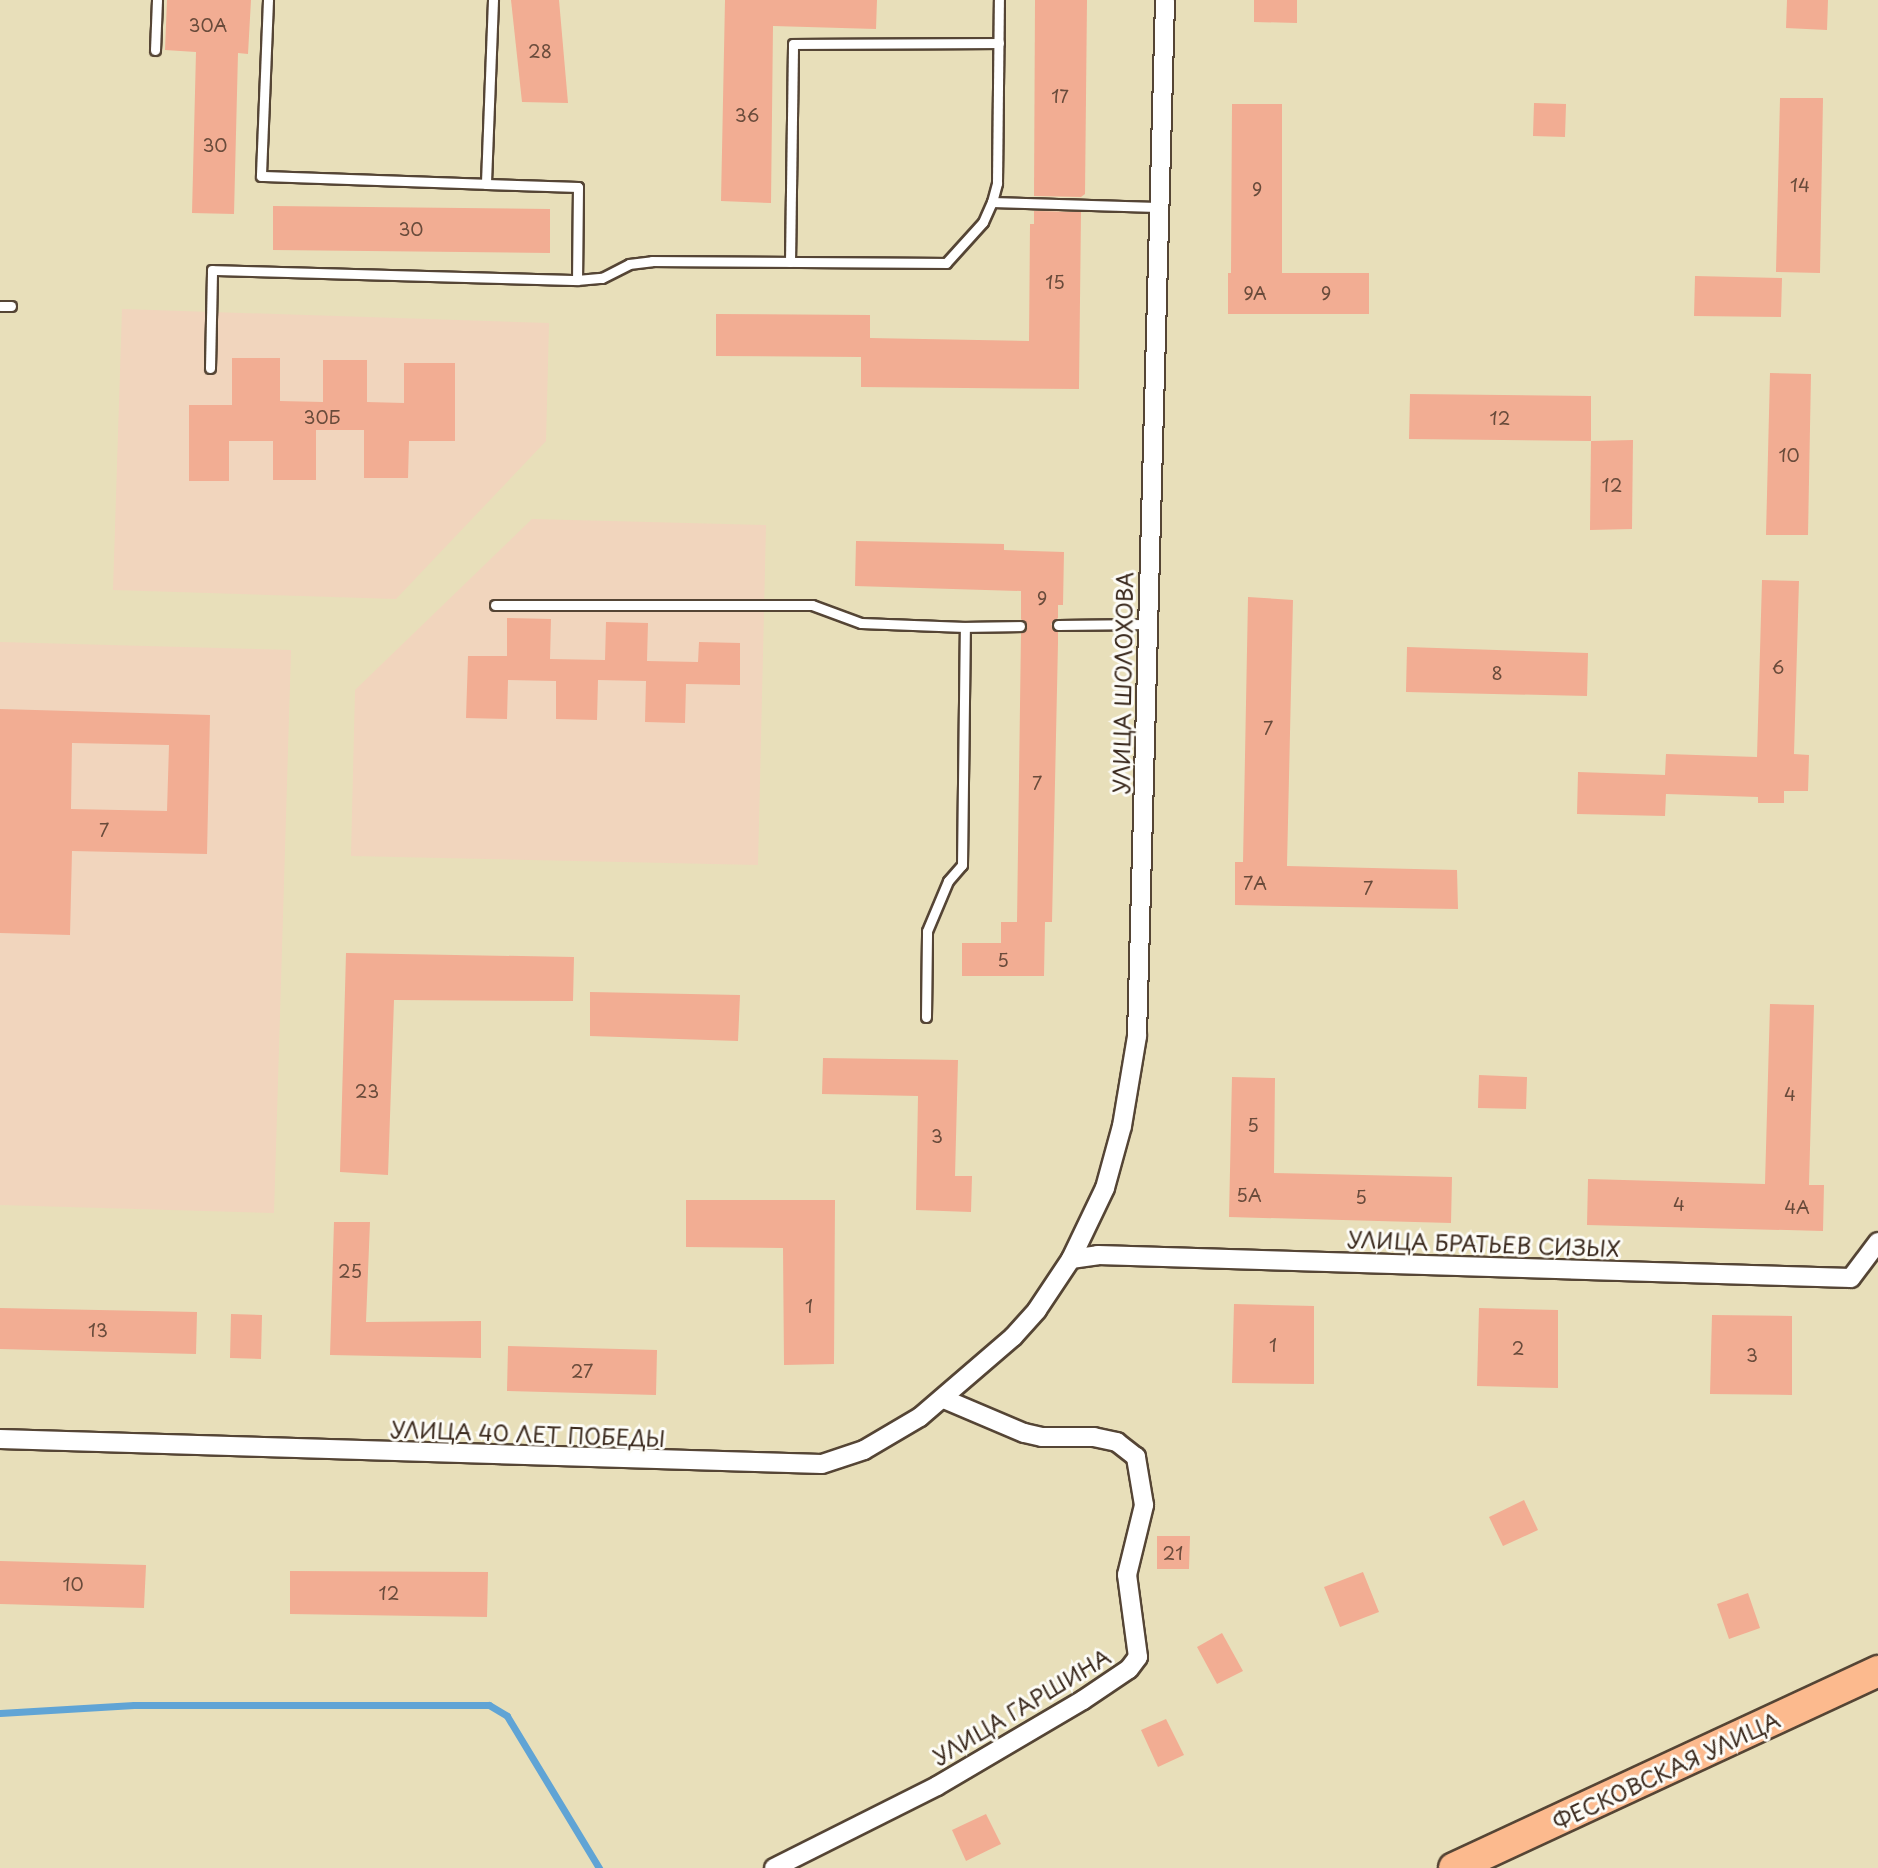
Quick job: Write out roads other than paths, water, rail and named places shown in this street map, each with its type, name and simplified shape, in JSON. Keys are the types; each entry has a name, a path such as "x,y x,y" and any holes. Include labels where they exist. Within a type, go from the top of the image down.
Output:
{"main road":[{"name":"ФЕСКОВСКАЯ УЛИЦА","path":"1454,1868 1878,1671"}],"street":[{"name":"УЛИЦА ШОЛОХОВА","path":"1013,1337 1054,1288 1071,1259 1114,1161 1133,1065 1165,0"},
{"name":"УЛИЦА БРАТЬЕВ СИЗЫХ","path":"1071,1259 1112,1255 1851,1278 1878,1242"},
{"name":"УЛИЦА 40 ЛЕТ ПОБЕДЫ","path":"0,1439 809,1465 837,1461 864,1450 944,1399 1013,1337"},
{"name":"УЛИЦА ГАРШИНА","path":"774,1868 937,1786 1083,1700 1129,1669 1138,1657 1127,1575 1144,1505 1136,1457 1117,1442 1094,1437 1042,1437 1024,1433 944,1399"}],"lane":[{"path":"155,50 157,0"},
{"path":"268,0 261,176 578,187 577,280"},
{"path":"486,184 493,0"},
{"path":"210,368 212,270 577,280 602,278 641,262 946,263 983,222 997,183 999,0"},
{"path":"790,262 793,44 999,43"},
{"path":"992,202 1157,207"},
{"path":"495,605 812,605 861,623 1020,626"},
{"path":"1058,625 1147,624"},
{"path":"926,1017 927,931 948,881 962,865 965,627"}],"waterway":[{"path":"0,1713 134,1705 489,1705 507,1716 599,1868"}]}
